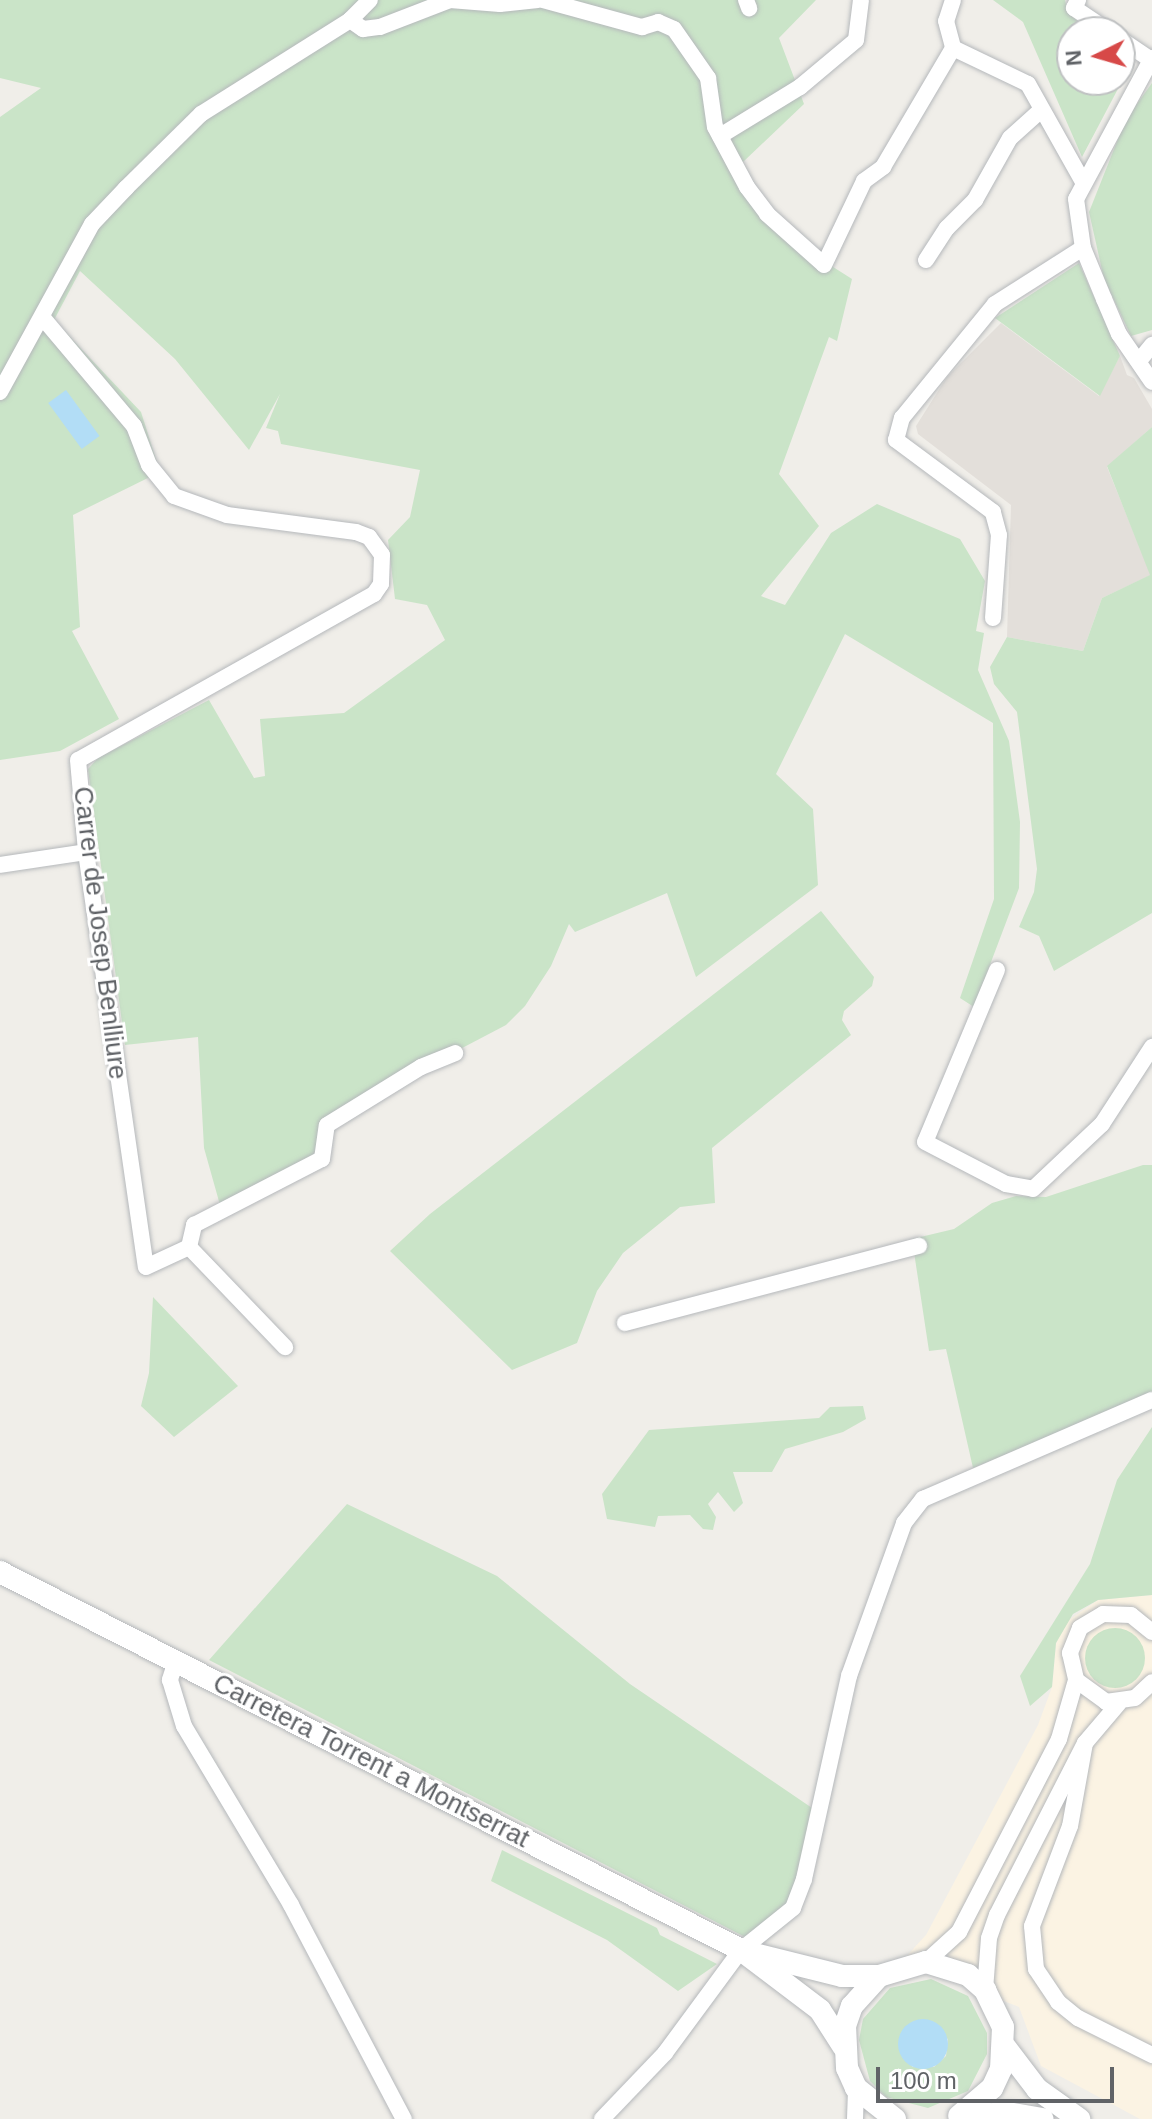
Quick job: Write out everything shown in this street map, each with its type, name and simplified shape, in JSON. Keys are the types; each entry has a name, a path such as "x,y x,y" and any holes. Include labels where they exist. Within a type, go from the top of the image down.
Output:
{"main road":[{"name":"Carretera Torrent a Montserrat","path":"0,1572 741,1950"},
{"path":"741,1950 842,1976 879,1976 926,1962 958,1970 985,1990 997,2007 1005,2047 1030,2083 1079,2119"},
{"path":"741,1950 820,2010 843,2046 856,2088 895,2119"},
{"path":"843,2046 852,2006 879,1976"},
{"path":"955,2118 992,2088 1005,2047"},
{"path":"955,2118 983,2112 1042,2119"}],"street":[{"path":"0,392 92,224 201,114 350,20 370,0"},
{"path":"350,20 363,29 380,27 450,0 500,4 541,0 642,27 658,22 674,29 708,78 720,136 767,214 824,265 864,181 883,167 953,48 946,21 953,0"},
{"path":"720,136 800,87 856,40 861,0"},
{"path":"1078,0 1074,8 1086,16"},
{"path":"953,48 1028,84 1040,111 1083,182"},
{"path":"1152,59 1076,199 1083,248 1119,334 1152,382"},
{"path":"926,260 947,228 975,200 1010,138 1040,111"},
{"path":"993,618 999,535 993,512 896,440 902,418 995,304 1083,248"},
{"name":"Carrer de Josep Benlliure","path":"43,318 134,426 149,465 174,496 227,515 369,537 382,555 381,584 374,594 78,760 86,852 146,1267 189,1247"},
{"path":"1139,361 1152,345"},
{"path":"0,865 86,852"},
{"path":"997,970 925,1142 1006,1184 1033,1189 1102,1124 1152,1047"},
{"path":"285,1347 189,1247 194,1225 322,1159 327,1125 421,1067 455,1053"},
{"path":"625,1323 919,1246"},
{"path":"602,2119 665,2053 741,1950 793,1908 804,1879 849,1676 904,1523 923,1499 1152,1400"},
{"path":"926,1962 959,1932 1059,1739 1076,1680 1070,1653 1080,1628 1103,1614 1131,1615 1152,1608"},
{"path":"1131,1615 1152,1632"},
{"path":"176,1661 171,1686 184,1726 291,1905 404,2119"},
{"path":"1076,1680 1094,1698 1152,1699"},
{"path":"985,1990 989,1938 997,1915 1085,1743 1127,1700 1152,1682"},
{"path":"1085,1743 1070,1826 1032,1926 1036,1969 1058,2002 1078,2018 1152,2055"},
{"path":"855,2119 856,2088"}],"shaded area":[{"path":"1001,323 1099,396 1120,356 1127,375 1134,378 1152,409 1152,427 1107,467 1151,575 1102,598 1083,651 1007,637 1011,505 918,434 916,426 947,377"},
{"path":"1152,1595 1152,2119 1140,2119 1041,2066 1019,2007 901,1962 926,1935 1038,1725 1052,1687 1056,1644 1066,1622 1098,1600"}],"green space":[{"path":"0,0 816,0 779,38 804,104 743,162 757,194 830,265 852,279 837,341 829,337 779,474 819,526 761,596 785,605 831,533 877,504 960,539 985,581 976,631 984,633 978,670 1009,741 1020,822 1019,888 974,1007 960,998 994,899 993,723 845,634 776,774 813,809 818,885 696,977 667,893 575,932 569,924 551,966 525,1006 506,1025 325,1120 313,1157 220,1205 204,1148 198,1037 125,1045 88,769 98,758 209,700 254,778 265,776 260,719 344,713 445,640 427,605 395,599 388,540 410,517 420,470 281,444 278,431 266,428 280,394 249,450 175,359 80,271 54,320 141,412 160,472 73,515 80,627 72,631 119,719 60,751 0,760 0,117 41,88 0,78"},
{"path":"993,0 1065,0 1072,16 1056,16 1056,96 1114,96 1082,157 1023,22"},
{"path":"1152,83 1152,330 1131,336 1104,279 1089,212 1126,119"},
{"path":"1079,263 1120,356 1100,396 995,318"},
{"path":"1152,427 1152,913 1054,971 1039,936 1019,927 1034,892 1037,869 1017,712 994,684 990,667 1007,637 1083,651 1102,598 1150,575 1107,466"},
{"path":"821,911 874,977 872,986 844,1011 842,1020 851,1035 712,1148 715,1203 680,1207 623,1253 597,1291 577,1343 512,1370 390,1251 430,1214"},
{"path":"1143,1165 1152,1165 1152,1394 973,1468 946,1349 929,1351 912,1239 954,1229 992,1203 1016,1196 1046,1197"},
{"path":"153,1297 238,1386 174,1437 141,1406 149,1373"},
{"path":"863,1406 866,1419 843,1432 785,1449 772,1472 733,1472 743,1503 734,1512 718,1492 708,1504 716,1517 713,1530 703,1529 690,1515 658,1516 655,1527 607,1519 602,1494 649,1430 819,1418 830,1407"},
{"path":"1152,1427 1152,1595 1098,1600 1073,1614 1056,1643 1052,1687 1030,1706 1020,1676 1090,1564 1117,1480"},
{"path":"347,1504 497,1576 630,1684 815,1810 797,1891 782,1909 745,1937 209,1660"},
{"path":"1115,1628 1127,1630 1136,1637 1143,1646 1143,1670 1136,1679 1127,1686 1115,1688 1103,1686 1094,1679 1087,1670 1085,1658 1087,1646 1094,1637 1103,1630"},
{"path":"502,1850 657,1928 660,1935 717,1964 678,1991 607,1940 491,1881"},
{"path":"931,1979 968,1996 987,2033 987,2054 968,2091 928,2108 886,2097 870,2081 859,2040 863,2019 890,1988","holes":["914,2021 948,2039 946,2056 934,2067 913,2067 902,2057 901,2033"]}],"water":[{"path":"66,390 100,436 82,449 48,403"},
{"path":"923,2019 940,2027 948,2044 940,2061 923,2069 906,2061 898,2044 906,2027"}]}
